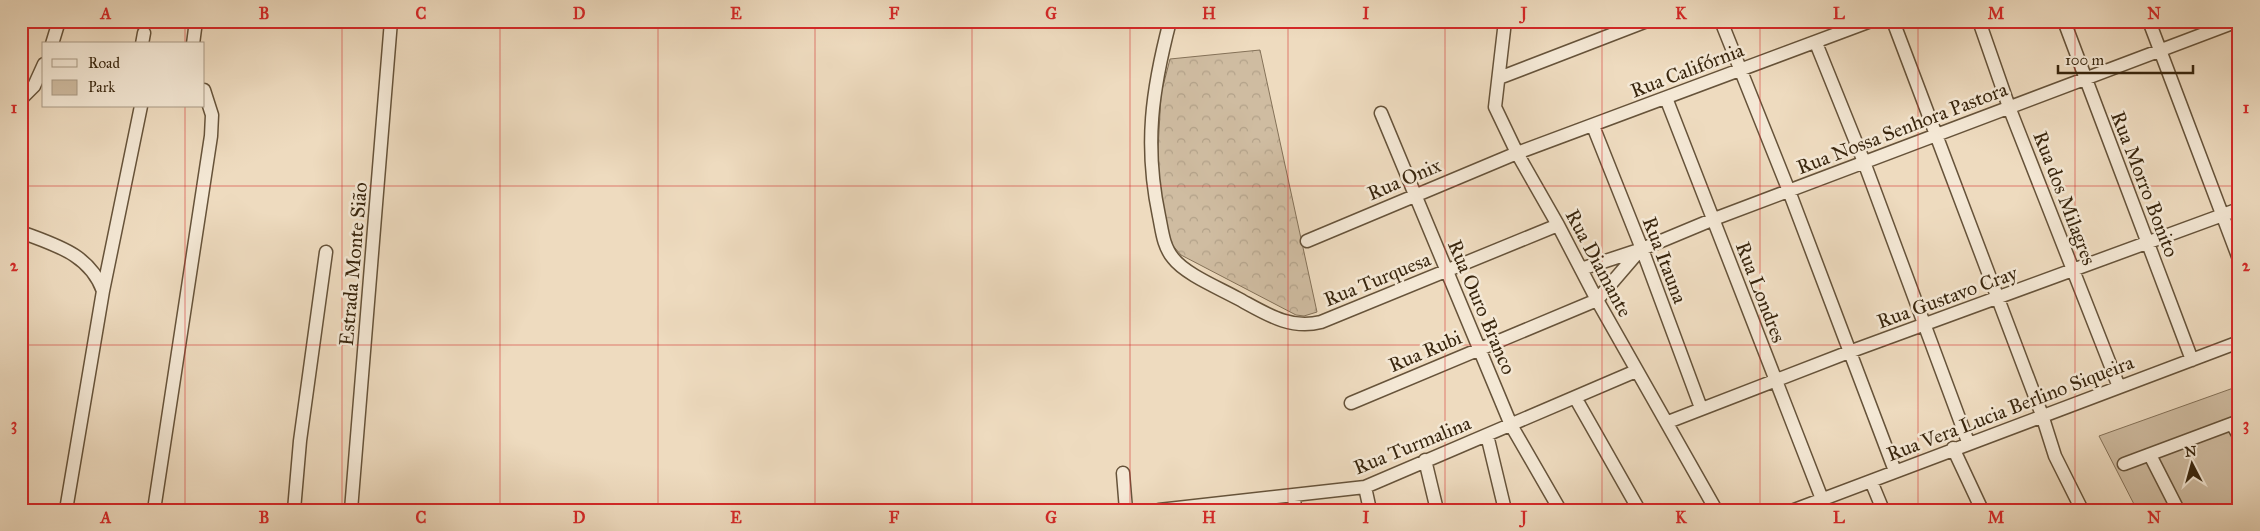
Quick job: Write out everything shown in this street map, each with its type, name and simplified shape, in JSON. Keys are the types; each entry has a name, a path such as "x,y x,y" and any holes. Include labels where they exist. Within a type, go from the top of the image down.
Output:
{"street":[{"path":"53,42 59,21"},
{"path":"193,42 196,21"},
{"name":"Estrada Monte Sião","path":"352,510 391,21"},
{"name":"Rua Turquesa","path":"1170,21 1154,87 1151,132 1154,189 1167,249 1176,262 1268,315 1294,325 1308,325 1321,322 1558,225"},
{"name":"Rua Diamante","path":"1506,21 1495,107 1517,153 1558,225 1597,300 1636,371 1668,422 1716,510"},
{"path":"1500,78 1647,21"},
{"path":"1721,21 1789,191 1895,471"},
{"name":"Rua Califórnia","path":"1517,153 1871,21"},
{"path":"1893,21 2042,415 2055,456 2082,510"},
{"name":"Rua dos Milagres","path":"1979,21 2009,107 2119,387"},
{"name":"Rua Morro Bonito","path":"2064,21 2192,360"},
{"path":"2148,21 2239,259"},
{"path":"2237,21 2239,26"},
{"name":"Rua Nossa Senhora Pastora","path":"1581,269 1642,249 1714,219 2160,52 2237,21"},
{"path":"1816,42 1864,162 1968,442"},
{"path":"21,99 34,86 42,68"},
{"path":"154,510 211,136 212,115 205,93"},
{"name":"Rua Londres","path":"1666,98 1822,499"},
{"path":"66,510 103,291 142,108"},
{"name":"Rua Ouro Branco","path":"1380,113 1511,425 1560,510"},
{"name":"Rua Itauna","path":"1593,126 1642,249 1701,408"},
{"name":"Rua Onix","path":"1307,241 1414,194 1517,153"},
{"name":"Rua Gustavo Cray","path":"1668,422 1849,352 2073,272 2239,209"},
{"path":"21,232 79,257 98,277 103,291"},
{"path":"1597,300 1642,249"},
{"path":"294,510 300,441 326,252"},
{"name":"Rua Rubi","path":"1351,403 1479,347 1597,300"},
{"name":"Rua Vera Lucia Berlino Siqueira","path":"1794,510 1968,442 2239,342"},
{"name":"Rua Turmalina","path":"1159,510 1210,507 1365,487 1425,460 1576,399 1636,371"},
{"path":"1576,399 1639,510"},
{"path":"2124,464 2236,423 2239,436"},
{"path":"1487,435 1505,510"},
{"path":"1953,448 1982,510"},
{"path":"2150,455 2178,510"},
{"path":"1425,460 1437,510"},
{"path":"1123,473 1126,510"},
{"path":"1870,481 1883,510"},
{"path":"1365,487 1370,510"},
{"path":"1294,496 1295,510"}],"green space":[{"path":"1260,50 1317,312 1304,316 1296,315 1181,255 1169,241 1157,169 1161,94 1170,59"},
{"path":"2239,386 2239,510 2137,510 2099,436"}]}
